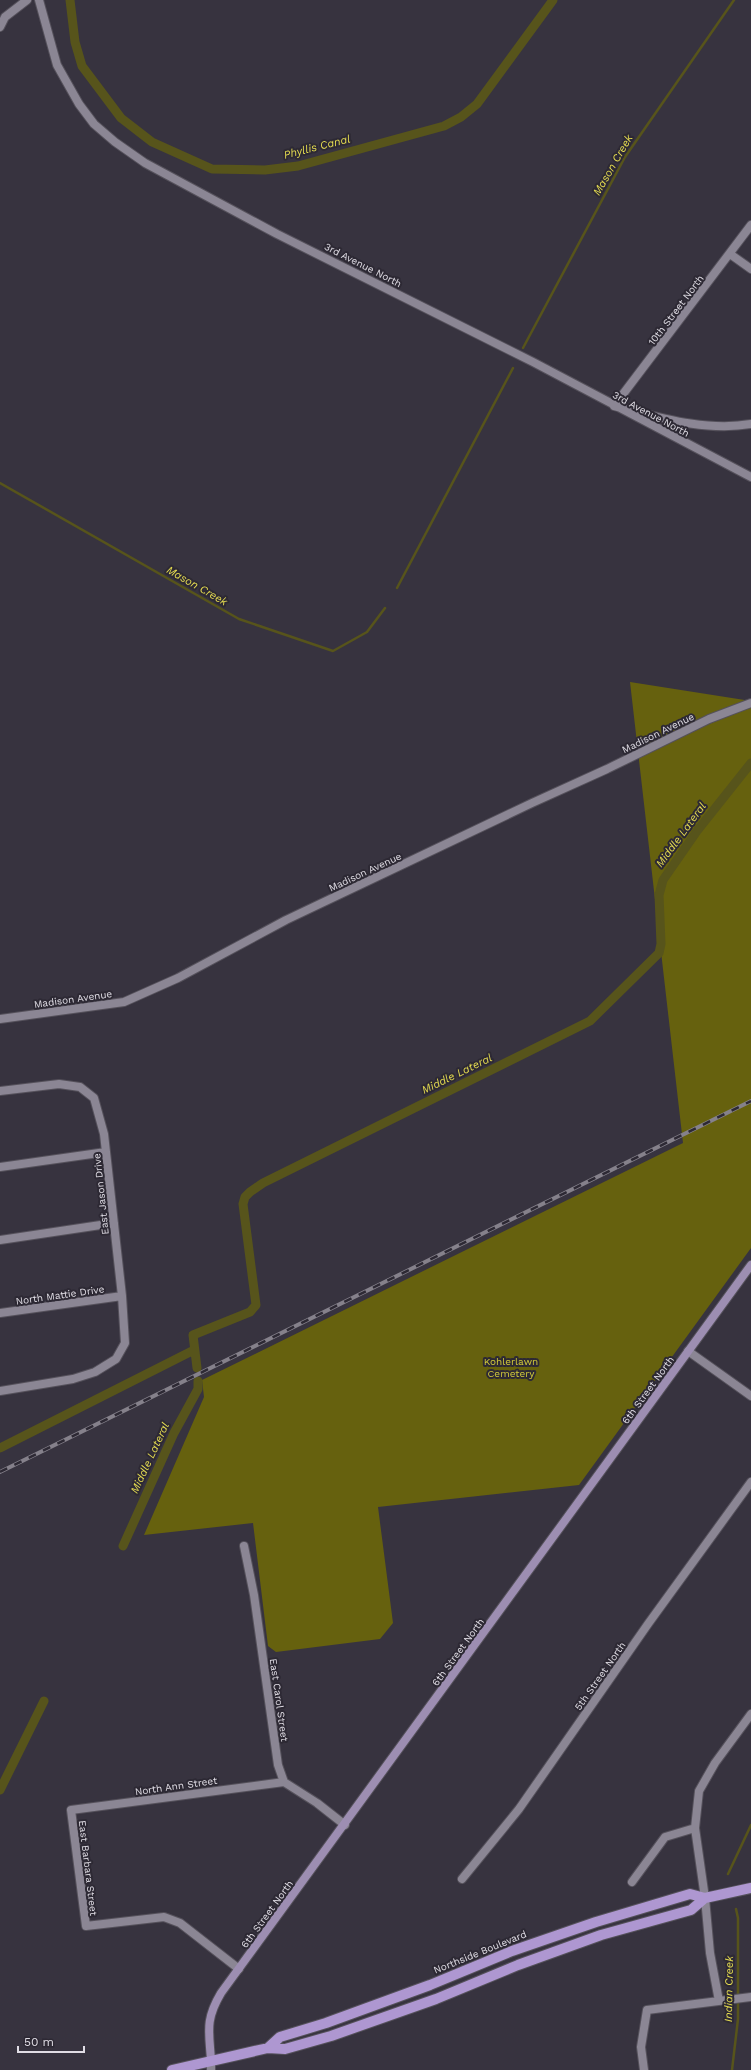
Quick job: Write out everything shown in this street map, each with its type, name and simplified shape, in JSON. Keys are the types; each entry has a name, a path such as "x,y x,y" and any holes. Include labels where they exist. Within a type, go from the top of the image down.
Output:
{"main road":[{"name":"Northside Boulevard","path":"172,2070 211,2065 268,2048 285,2049 381,2019 436,1999 518,1965 601,1935 690,1910 705,1898 751,1888"},
{"name":"Northside Boulevard","path":"268,2048 280,2037 396,1997 512,1950 596,1922 690,1894 705,1898"}],"street":[{"path":"0,27 5,17 28,0"},
{"name":"3rd Avenue North","path":"39,0 57,65 79,104 94,124 115,142 144,163 277,234 529,360 751,477"},
{"name":"10th Street North","path":"614,406 751,225"},
{"path":"730,254 751,269"},
{"path":"614,406 664,418 694,423 724,426 751,424"},
{"name":"Madison Avenue","path":"0,1019 124,1002 178,978 286,920 730,710 751,704"},
{"name":"East Jason Drive","path":"0,1091 58,1084 80,1087 94,1098 104,1134 122,1296 125,1343 116,1359 95,1372 73,1379 0,1391"},
{"path":"0,1167 106,1152"},
{"path":"0,1240 114,1223"},
{"name":"6th Street North","path":"211,2065 209,2020 213,2007 239,1969 751,1265"},
{"name":"North Mattie Drive","path":"0,1313 122,1296"},
{"path":"688,1351 751,1396"},
{"name":"5th Street North","path":"462,1879 519,1809 648,1624 751,1482"},
{"name":"East Carol Street","path":"244,1546 254,1595 278,1765 284,1782"},
{"path":"719,2001 710,1953 705,1898 695,1828 699,1790 715,1763 751,1714"},
{"path":"284,1782 316,1803 345,1825"},
{"name":"North Ann Street","path":"71,1810 284,1782"},
{"name":"East Barbara Street","path":"71,1810 86,1926 164,1917 180,1923 239,1969"},
{"path":"632,1882 665,1837 695,1828"},
{"path":"644,2070 641,2047 647,2010 751,1997"}],"green space":[{"name":"Kohlerlawn Cemetery","path":"630,682 751,701 751,1248 579,1485 378,1507 393,1623 380,1639 276,1652 268,1646 253,1523 144,1535 204,1397 202,1380 683,1143"}],"waterway":[{"name":"Phyllis Canal","path":"70,0 75,42 82,66 121,118 152,142 212,169 265,170 298,166 444,126 461,117 477,104 553,0"},
{"name":"Mason Creek","path":"523,348 625,157 734,0"},
{"name":"Mason Creek","path":"397,588 513,368"},
{"name":"Mason Creek","path":"0,483 239,619 333,651 367,632 385,608"},
{"name":"Middle Lateral","path":"197,1368 193,1335 250,1312 256,1305 243,1204 245,1197 263,1183 590,1021 659,953 661,944 659,895 663,880 697,831 751,763"},
{"path":"0,1448 194,1350"},
{"name":"Middle Lateral","path":"123,1546 174,1433 198,1389 198,1381"},
{"name":"Middle Lateral","path":"0,1790 44,1701"},
{"name":"Indian Creek","path":"728,1874 751,1825"},
{"name":"Indian Creek","path":"732,2070 738,2019 738,1918 736,1909"}],"railway":[{"path":"0,1472 751,1101"}]}
